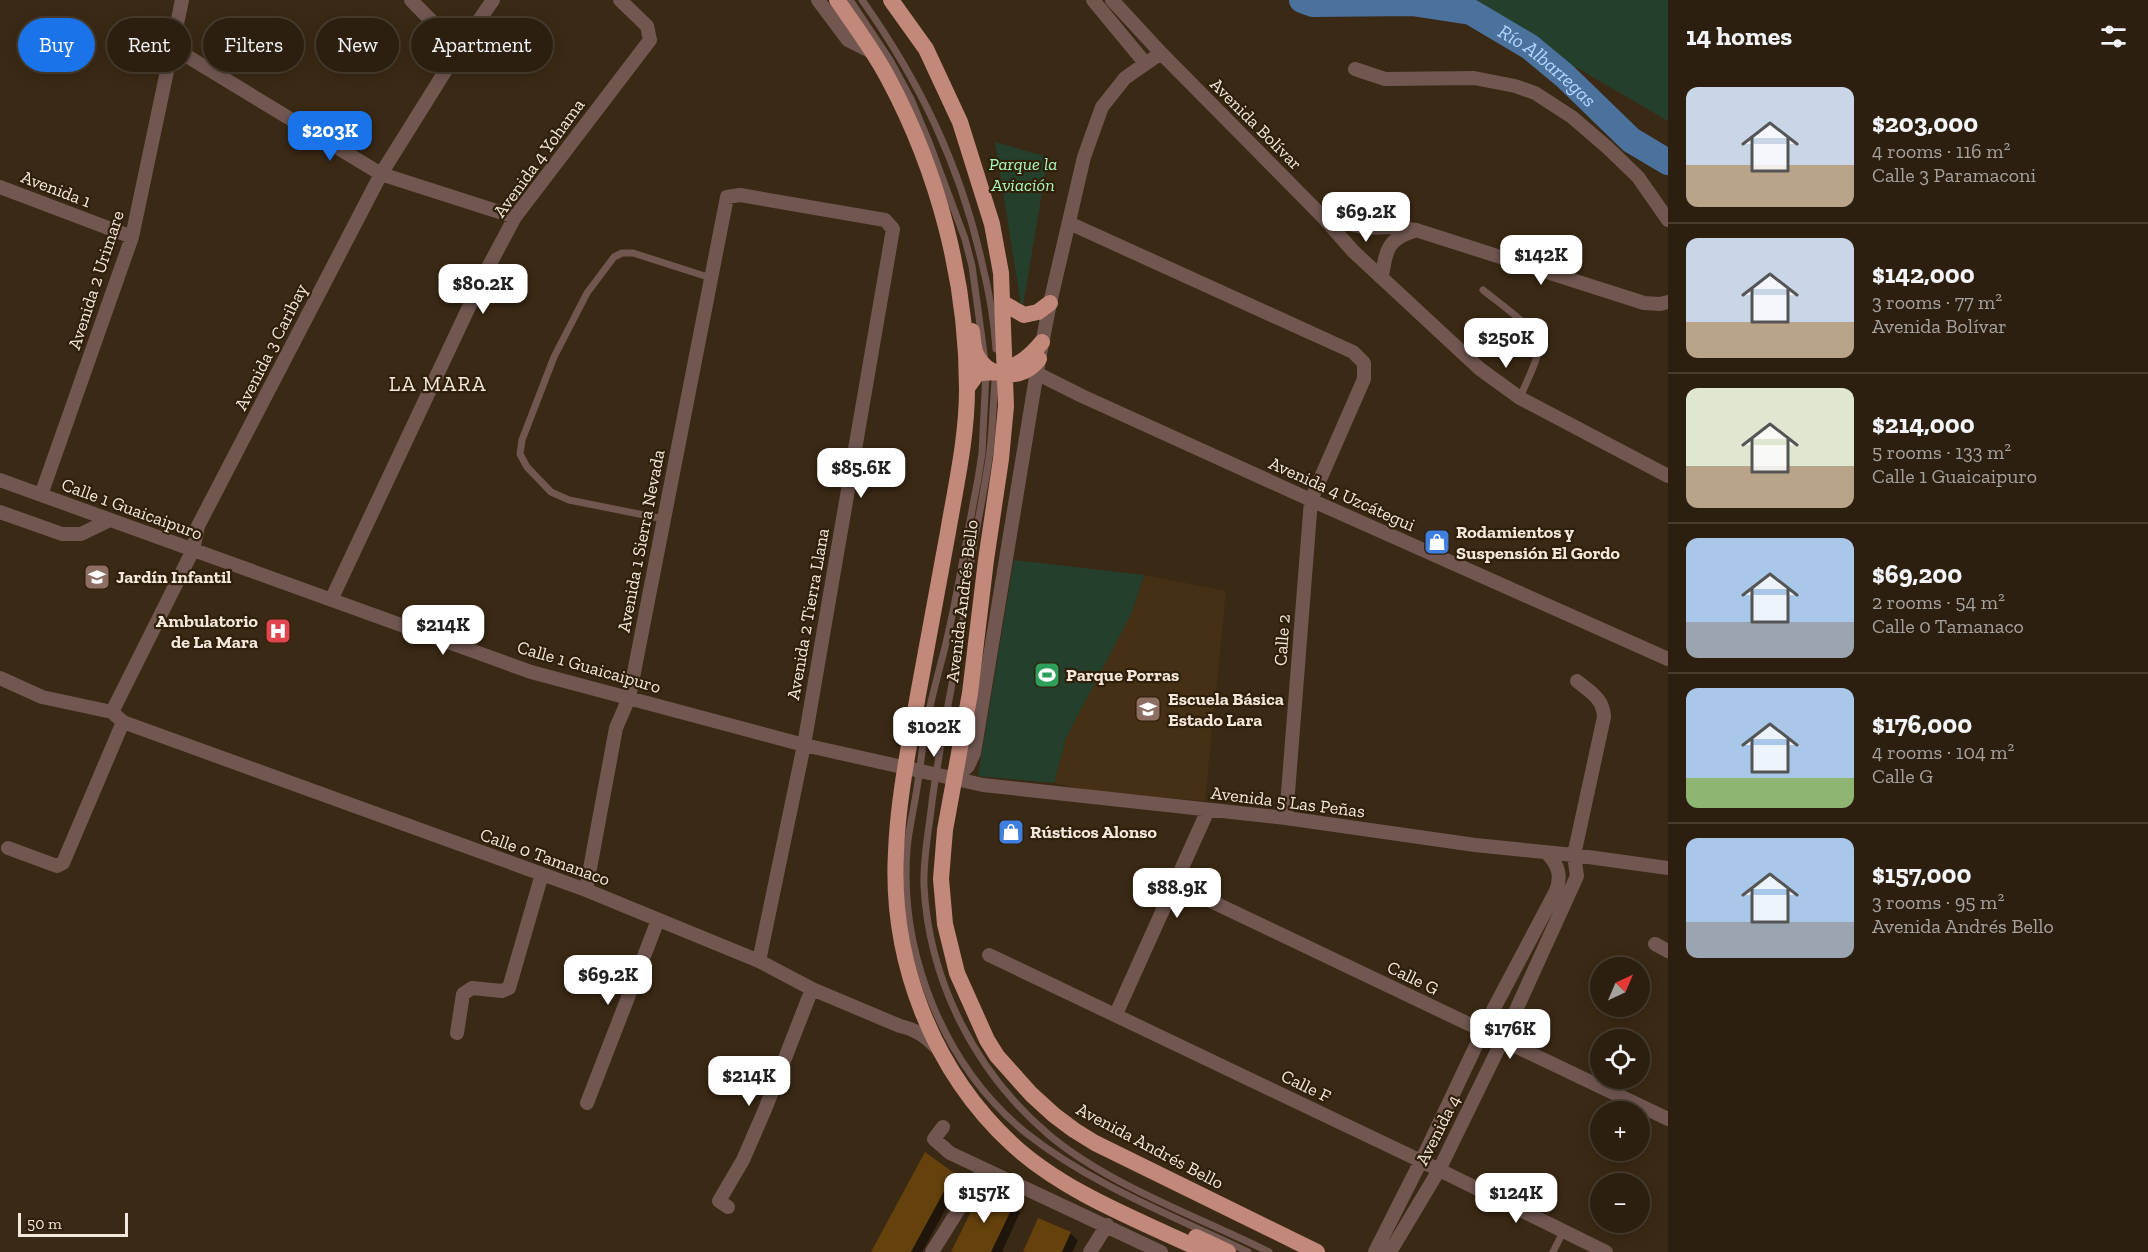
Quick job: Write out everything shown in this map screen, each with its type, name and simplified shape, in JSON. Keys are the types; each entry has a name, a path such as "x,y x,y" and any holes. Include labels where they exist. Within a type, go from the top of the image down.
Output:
{"highway":[{"name":"Avenida Andrés Bello","path":"837,0 873,52 910,121 926,159 958,285 967,388 961,458 913,769 896,852 898,913 906,961 915,991 941,1053 982,1113 1024,1155 1078,1190 1206,1252"},
{"name":"Avenida Andrés Bello","path":"891,0 926,49 960,122 992,224 1001,273 1005,345 996,370 1006,406 996,502 986,560 970,693 947,813 943,853 942,886 945,924 957,973 987,1040 997,1056 1031,1094 1074,1130 1218,1205 1317,1252"},
{"path":"940,207 954,231 963,258 974,346 978,357 996,370"},
{"path":"1003,303 1024,315 1038,312 1050,303"},
{"path":"967,388 974,377 996,370 1021,372 1036,363 1036,358 1017,357 1005,345"},
{"path":"1177,1238 1194,1236 1228,1252"}],"street":[{"name":"Avenida 2 Urimare","path":"178,18 182,0"},
{"path":"411,0 429,18"},
{"name":"Avenida 3 Caribay","path":"481,18 493,0"},
{"name":"Avenida 4 Yohama","path":"332,598 484,274 515,217 650,40 647,26 620,0"},
{"path":"818,0 848,40 873,52"},
{"path":"1093,0 1145,63"},
{"name":"Avenida Bolívar","path":"1112,0 1161,54 1323,217 1353,251 1480,369 1520,398 1668,476"},
{"path":"954,779 968,766 974,753 1036,358 1084,157 1102,107 1125,78 1161,54"},
{"path":"191,59 381,174 515,217"},
{"path":"1355,69 1385,79 1474,78 1515,86 1535,93 1572,117 1608,148 1638,177 1668,220"},
{"name":"Avenida 2 Urimare","path":"41,495 132,237 167,72"},
{"name":"Avenida 3 Caribay","path":"8,848 57,866 63,863 118,717 193,550 198,526 381,174 445,72"},
{"name":"Avenida 1","path":"0,187 132,237"},
{"name":"Avenida 2 Tierra Llana","path":"727,197 740,195 885,219 893,229 804,745 759,961"},
{"name":"Avenida 1 Sierra Nevada","path":"586,890 616,728 629,698 727,197"},
{"path":"1323,217 1366,228 1394,227 1416,230 1644,303 1668,302"},
{"name":"Calle 2","path":"1069,223 1353,352 1364,363 1364,379 1311,500 1286,818"},
{"path":"1382,276 1387,250 1393,241 1401,235 1416,230"},
{"name":"Avenida 4 Uzcátegui","path":"1036,358 1082,396 1668,659"},
{"name":"Calle 1 Guaicaipuro","path":"0,480 332,598 531,672 804,745 913,769"},
{"path":"0,512 62,534 81,534 110,520"},
{"name":"Calle 0 Tamanaco","path":"0,678 42,697 118,717 586,890 759,961 812,989 919,1032 941,1053"},
{"name":"Avenida 4","path":"1394,1249 1439,1170 1502,1041 1577,876 1574,855 1604,717 1604,706 1578,681"},
{"name":"Avenida 5 Las Peñas","path":"913,769 983,785 1286,818 1668,868"},
{"path":"1116,1014 1208,810"},
{"path":"1375,1252 1558,885 1558,869 1548,853"},
{"path":"456,1033 463,994 472,988 502,991 509,988 542,874"},
{"name":"Calle G","path":"1176,884 1668,1119"},
{"path":"587,1104 658,920"},
{"path":"1655,944 1668,951"},
{"name":"Calle F","path":"989,955 1116,1014 1606,1252"},
{"path":"728,1207 719,1201 742,1161 766,1107 812,989"},
{"path":"943,1127 934,1139 950,1153 1161,1252"},
{"path":"932,1252 984,1169"},
{"path":"1090,1252 1107,1226"}],"lane":[{"path":"850,0 890,60 911,99 965,239 996,370 983,432 978,479 946,644 913,769 907,850 907,898 912,936 933,1005 960,1057 985,1092 1010,1118 1083,1173 1248,1252"},
{"path":"862,0 887,36 922,96 956,172 978,243 996,345 987,472 935,775 925,848 924,884 928,921 940,970 961,1023 988,1069 1033,1120 1094,1167 1269,1252"},
{"path":"664,519 569,500 551,492 527,467 520,454 522,440 554,357 587,293 614,257 622,253 633,253 711,278"},
{"path":"1483,290 1530,329 1538,339 1538,352 1520,398"},
{"path":"1552,1252 1564,1230"}],"shaded area":[{"name":"Escuela Básica Estado Lara","path":"1144,575 1226,591 1205,801 1092,791 1054,783 1066,738 1132,612"}],"green space":[{"path":"1297,0 1668,0 1668,121 1497,21 1458,6 1313,4"},
{"name":"Parque la Aviación","path":"995,142 1048,157 1022,311"},
{"name":"Parque Porras","path":"1014,560 1144,575 1132,612 1066,738 1054,783 978,776"}],"building":[{"path":"925,1152 954,1173 911,1252 871,1252"},
{"path":"982,1189 1014,1204 991,1252 951,1252"},
{"path":"1038,1218 1071,1232 1062,1252 1023,1252"}],"waterway":[{"name":"Río Albarregas","path":"1302,0 1313,4 1412,3 1471,12 1530,47 1565,76 1631,140 1668,162"}],"place":[{"name":"Rodamientos y Suspensión El Gordo","path":"1437,542"},
{"name":"Jardín Infantil","path":"97,577"},
{"name":"Ambulatorio de La Mara","path":"278,631"},
{"name":"Parque Porras","path":"1047,675"},
{"name":"Escuela Básica Estado Lara","path":"1148,709"},
{"name":"Rústicos Alonso","path":"1011,832"}],"district":[{"name":"LA MARA","path":"438,384"}]}
